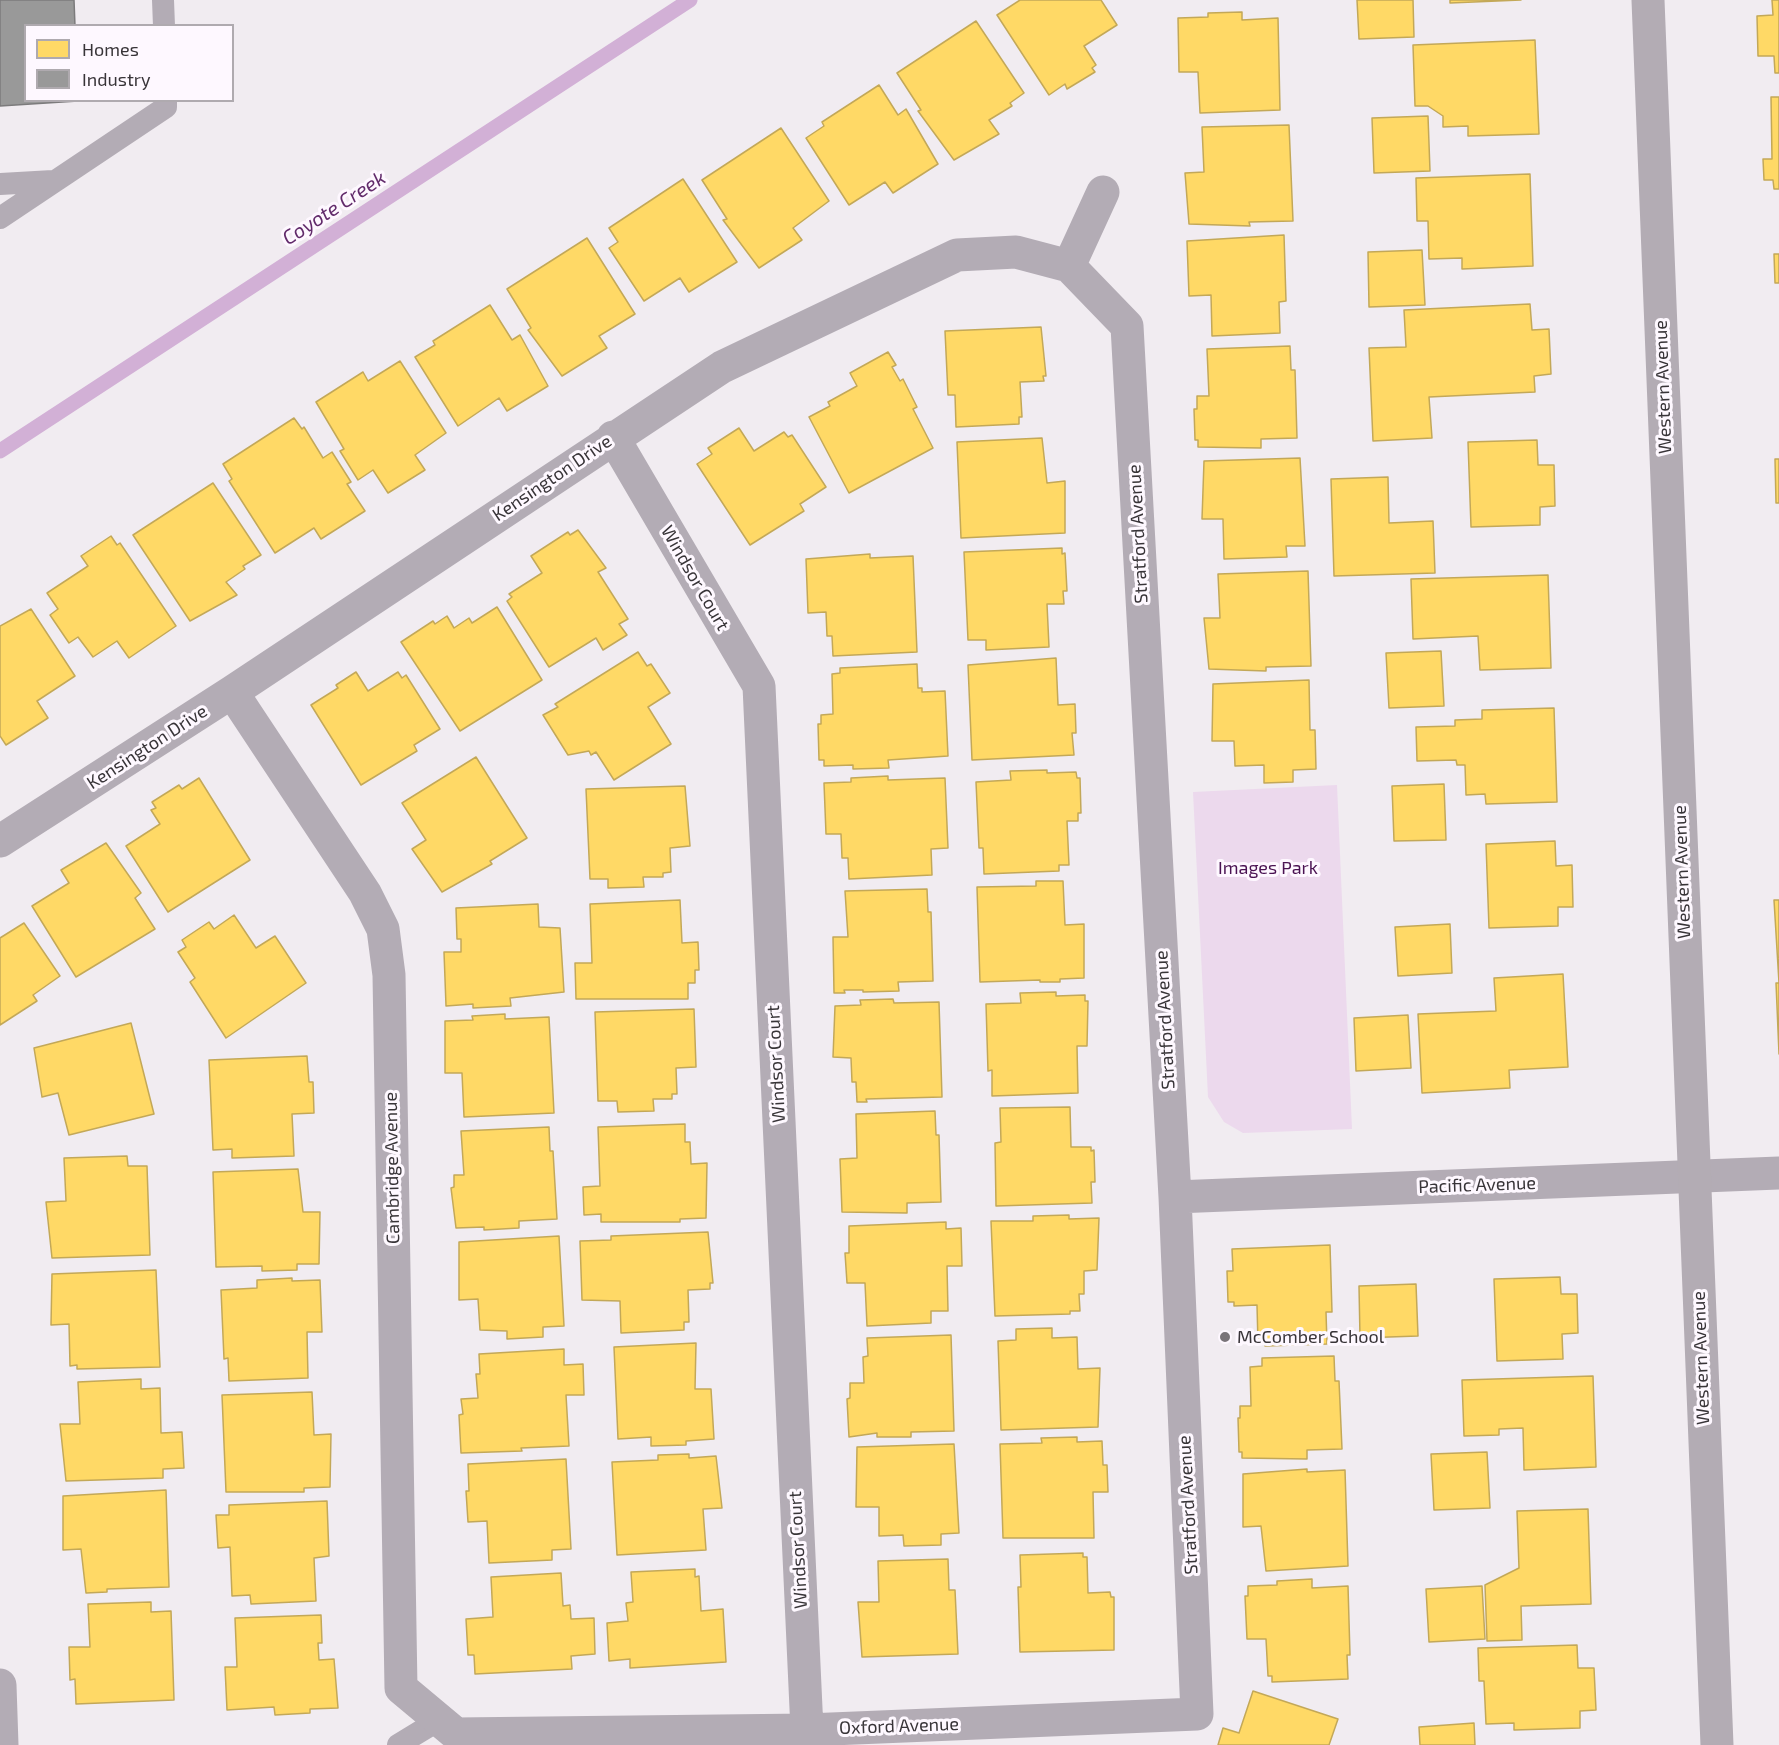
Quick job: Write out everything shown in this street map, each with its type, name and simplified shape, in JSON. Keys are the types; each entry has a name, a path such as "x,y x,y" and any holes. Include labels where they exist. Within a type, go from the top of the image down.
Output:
{"street":[{"name":"Western Avenue","path":"1648,0 1717,1745"},
{"path":"1069,266 1103,192"},
{"name":"Kensington Drive","path":"0,841 232,692 613,437 722,367 957,255 1016,252 1069,266"},
{"name":"Stratford Avenue","path":"1069,266 1127,326 1174,1197 1197,1714"},
{"name":"Windsor Court","path":"613,437 759,686 807,1730"},
{"name":"Cambridge Avenue","path":"232,692 365,893 383,929 389,987 401,1688"},
{"name":"Pacific Avenue","path":"1174,1197 1779,1173"},
{"path":"0,1685 2,1745"},
{"name":"Oxford Avenue","path":"401,1688 456,1734 807,1730 1197,1714"}],"lane":[{"path":"163,0 164,24"},
{"path":"0,218 166,107 166,102"},
{"path":"0,184 55,181"},
{"path":"399,1745 439,1720"}],"green space":[{"name":"Images Park","path":"1337,785 1352,1129 1243,1133 1224,1122 1208,1097 1193,792"}],"building: Homes":[{"path":"1020,0 1101,0 1117,25 1084,46 1096,65 1092,68 1095,72 1067,89 1065,84 1049,95 997,15"},
{"path":"1357,0 1413,0 1414,37 1359,39"},
{"path":"1450,0 1521,0 1450,3"},
{"path":"1772,0 1779,0 1779,73 1775,73 1774,56 1758,56 1757,16 1773,15"},
{"path":"1242,12 1242,20 1278,18 1280,110 1200,113 1198,72 1179,72 1178,18 1208,17 1208,13"},
{"path":"976,21 1024,93 1010,103 1012,106 989,120 999,134 954,160 918,111 921,110 897,73"},
{"path":"1535,40 1539,134 1468,136 1468,126 1443,127 1443,116 1428,106 1415,106 1413,45"},
{"path":"879,85 898,115 906,109 938,164 893,193 885,182 849,205 806,138 824,126 822,122"},
{"path":"1771,97 1779,97 1779,189 1774,189 1773,180 1764,180 1763,159 1772,159"},
{"path":"1428,116 1430,171 1374,173 1372,118"},
{"path":"1289,125 1293,221 1249,222 1250,226 1189,224 1185,173 1204,172 1202,127"},
{"path":"781,128 829,201 793,228 802,240 759,268 723,220 727,219 702,180"},
{"path":"1530,174 1533,266 1462,269 1462,258 1429,259 1428,221 1417,221 1416,178"},
{"path":"683,179 737,262 689,292 680,278 644,301 609,248 618,242 609,228"},
{"path":"1284,235 1286,301 1279,302 1280,333 1212,336 1211,295 1189,296 1187,241"},
{"path":"587,238 635,314 599,336 607,348 562,376 528,330 531,328 507,289"},
{"path":"1422,250 1425,305 1369,307 1368,252"},
{"path":"1774,254 1779,254 1779,283 1775,283"},
{"path":"1530,304 1532,330 1549,329 1551,374 1534,376 1535,392 1429,397 1432,438 1373,441 1369,348 1406,347 1404,310"},
{"path":"490,305 512,340 520,335 548,386 507,411 499,398 458,426 415,357 435,345 433,341"},
{"path":"1041,327 1046,376 1043,376 1044,381 1020,382 1022,417 1019,417 1019,424 956,427 955,395 948,395 945,331"},
{"path":"1290,346 1291,370 1295,370 1297,438 1261,439 1261,448 1198,447 1198,440 1195,440 1194,409 1197,409 1197,396 1209,396 1207,349"},
{"path":"888,352 896,365 892,367 900,381 903,379 917,407 913,409 933,448 849,493 809,417 830,406 828,402 857,386 850,373"},
{"path":"400,361 446,433 415,455 425,470 388,493 373,470 358,480 340,451 344,449 316,402 363,372 368,381"},
{"path":"294,418 302,429 304,427 323,458 332,452 351,482 347,484 365,511 321,539 314,528 275,553 229,481 232,479 223,464"},
{"path":"739,428 754,451 784,432 788,437 792,435 826,487 800,504 804,511 750,545 697,464 712,454 708,448"},
{"path":"1042,438 1047,483 1065,481 1065,533 961,538 957,442"},
{"path":"1537,440 1538,465 1554,465 1555,506 1540,507 1540,525 1471,527 1468,442"},
{"path":"1300,458 1305,546 1286,546 1287,557 1224,559 1223,519 1202,519 1204,461"},
{"path":"1775,459 1779,459 1779,503 1776,503"},
{"path":"1388,477 1389,523 1433,521 1435,573 1334,576 1331,479"},
{"path":"213,483 261,555 243,566 245,569 226,582 237,595 190,621 133,535"},
{"path":"578,530 606,568 598,572 628,619 619,624 627,635 603,650 596,638 549,667 507,601 512,597 509,594 542,573 531,556 568,532 570,535"},
{"path":"111,536 117,545 120,543 176,626 129,658 117,641 93,657 78,637 69,643 50,615 58,609 47,593 88,566 81,556"},
{"path":"1062,548 1062,554 1065,553 1067,591 1063,591 1064,604 1047,604 1049,647 986,650 986,640 968,640 964,552"},
{"path":"870,554 870,558 913,556 917,652 833,656 832,636 827,636 826,612 808,613 806,559"},
{"path":"1308,571 1311,666 1266,667 1266,671 1209,669 1204,618 1220,618 1218,574"},
{"path":"1548,575 1551,668 1480,670 1478,636 1413,639 1411,579"},
{"path":"497,607 542,680 460,731 401,642 433,621 435,624 447,616 454,628 469,618 472,623"},
{"path":"31,609 75,676 37,701 48,718 6,745 0,736 0,626"},
{"path":"1441,651 1444,706 1389,708 1386,653"},
{"path":"638,652 647,666 651,664 670,693 648,707 671,744 614,780 596,752 591,755 589,751 568,755 543,715 558,707 555,704"},
{"path":"1056,658 1058,705 1075,704 1076,733 1072,733 1074,755 972,760 968,665"},
{"path":"917,664 918,688 922,688 922,692 945,691 948,756 888,760 889,768 853,769 853,765 824,766 824,760 819,760 818,724 821,724 821,715 833,714 832,674 840,673 840,668"},
{"path":"356,672 368,691 398,672 402,678 406,675 440,729 414,745 417,751 361,785 311,705 338,688 336,685"},
{"path":"1309,680 1310,730 1315,730 1316,769 1293,770 1293,782 1264,783 1264,765 1235,766 1234,741 1212,741 1213,684"},
{"path":"1554,708 1557,802 1486,804 1485,794 1466,795 1465,765 1457,765 1456,760 1417,761 1416,727 1455,726 1455,720 1482,719 1482,710"},
{"path":"476,757 527,838 490,861 492,864 442,892 412,849 426,840 402,803"},
{"path":"1047,770 1047,773 1076,772 1077,778 1080,778 1081,813 1078,813 1078,821 1067,821 1069,865 1059,865 1059,871 984,874 983,848 979,848 976,782 1011,780 1010,771"},
{"path":"888,776 888,780 945,778 948,848 931,849 932,875 849,879 848,858 842,858 841,834 826,834 824,783 851,782 851,778"},
{"path":"199,778 250,860 168,912 126,846 160,824 151,810 156,808 152,802 179,785 182,789"},
{"path":"1444,784 1446,840 1394,841 1392,786"},
{"path":"685,786 690,846 670,848 671,872 663,873 663,877 643,877 644,887 608,888 608,879 590,879 586,789"},
{"path":"1555,841 1556,866 1572,865 1573,907 1558,907 1558,926 1489,928 1486,844"},
{"path":"106,843 141,893 135,898 155,929 76,977 32,906 69,883 61,870"},
{"path":"1036,881 1063,881 1065,925 1084,924 1084,978 1060,979 1060,982 1040,982 1040,980 980,982 977,887 1036,886"},
{"path":"927,889 928,912 931,912 933,981 898,982 899,991 844,990 845,993 834,993 833,937 848,937 845,891"},
{"path":"680,900 682,943 698,942 699,970 695,970 695,983 688,983 688,999 576,999 575,963 592,963 590,904"},
{"path":"1774,900 1779,900 1779,983"},
{"path":"538,904 539,927 560,928 564,992 510,998 511,1006 473,1008 473,1004 446,1006 444,952 461,952 461,939 457,939 456,908"},
{"path":"234,915 256,948 275,936 306,983 226,1038 190,982 195,978 178,952 186,947 182,940 209,922 214,929"},
{"path":"24,923 60,976 33,995 37,1001 0,1025 0,938"},
{"path":"1450,924 1452,973 1398,976 1395,927"},
{"path":"1563,974 1568,1067 1509,1070 1510,1088 1422,1093 1418,1014 1496,1011 1494,978"},
{"path":"1776,983 1779,983 1779,1054"},
{"path":"1056,992 1056,996 1085,995 1085,1001 1088,1001 1087,1046 1077,1046 1078,1093 992,1096 992,1070 988,1071 986,1004 1021,1003 1020,993"},
{"path":"893,999 894,1003 939,1002 942,1097 866,1099 867,1102 857,1102 856,1082 852,1082 851,1058 833,1057 835,1006 861,1005 860,1000"},
{"path":"694,1009 696,1067 676,1068 677,1094 672,1094 672,1099 653,1099 654,1111 618,1112 617,1101 598,1101 595,1012"},
{"path":"505,1014 505,1019 549,1017 554,1113 464,1117 462,1073 445,1073 445,1021 473,1020 472,1016"},
{"path":"1408,1015 1411,1068 1356,1071 1354,1018"},
{"path":"131,1023 154,1114 69,1135 58,1093 42,1097 34,1048"},
{"path":"307,1056 309,1082 313,1082 314,1113 292,1114 294,1156 232,1158 232,1149 213,1150 209,1060"},
{"path":"1070,1107 1071,1147 1091,1147 1091,1151 1094,1150 1095,1182 1091,1182 1092,1203 996,1206 995,1143 1001,1142 1000,1108"},
{"path":"935,1111 936,1135 939,1135 941,1202 907,1203 907,1213 842,1212 840,1159 857,1158 856,1114"},
{"path":"685,1124 685,1142 690,1142 691,1164 707,1163 706,1218 680,1219 680,1222 601,1222 601,1214 584,1215 583,1187 600,1186 598,1127"},
{"path":"549,1127 550,1151 553,1151 557,1219 519,1221 519,1228 484,1230 484,1227 456,1228 451,1188 454,1187 454,1175 464,1175 461,1131"},
{"path":"127,1156 128,1166 147,1166 150,1255 52,1258 46,1202 66,1201 64,1158"},
{"path":"298,1169 303,1212 320,1212 319,1264 297,1264 297,1270 262,1271 262,1266 216,1267 213,1172"},
{"path":"1069,1215 1069,1219 1099,1218 1097,1270 1084,1271 1084,1294 1079,1294 1080,1311 1070,1311 1070,1314 995,1316 991,1221 1033,1221 1033,1216"},
{"path":"946,1222 946,1229 961,1228 962,1266 947,1266 948,1311 931,1311 931,1323 867,1326 865,1283 847,1283 845,1253 849,1253 849,1226"},
{"path":"708,1232 713,1283 710,1283 710,1289 688,1290 689,1322 684,1322 684,1330 621,1333 620,1301 582,1300 580,1241 611,1240 611,1236"},
{"path":"559,1236 564,1326 543,1327 543,1337 507,1339 507,1331 480,1330 478,1299 459,1300 459,1242"},
{"path":"1330,1245 1332,1312 1326,1312 1327,1344 1265,1346 1265,1343 1258,1344 1257,1305 1234,1306 1234,1302 1228,1302 1227,1271 1233,1271 1232,1249"},
{"path":"156,1270 160,1367 77,1369 77,1365 70,1366 69,1324 51,1325 52,1274"},
{"path":"1560,1277 1561,1294 1577,1294 1578,1333 1562,1334 1563,1359 1497,1361 1494,1279"},
{"path":"292,1278 292,1281 320,1280 322,1332 307,1332 308,1378 229,1381 228,1358 224,1359 221,1290 257,1288 257,1280"},
{"path":"1416,1284 1418,1336 1360,1338 1359,1286"},
{"path":"1052,1328 1052,1338 1077,1337 1078,1369 1100,1368 1098,1427 1001,1430 998,1341 1016,1340 1016,1329"},
{"path":"951,1335 954,1431 911,1432 911,1437 877,1437 877,1433 849,1437 847,1399 850,1398 850,1383 864,1383 863,1357 868,1356 867,1338"},
{"path":"696,1343 695,1389 711,1389 714,1439 686,1441 686,1445 651,1446 651,1437 618,1439 614,1347"},
{"path":"564,1349 564,1365 583,1364 584,1395 566,1395 569,1446 521,1448 522,1451 461,1453 459,1415 463,1414 461,1399 478,1398 476,1374 480,1374 479,1354"},
{"path":"1334,1356 1335,1381 1339,1381 1342,1449 1307,1450 1307,1459 1242,1458 1242,1452 1239,1452 1238,1418 1240,1418 1240,1406 1251,1406 1250,1367 1262,1366 1262,1358"},
{"path":"1593,1376 1596,1467 1524,1470 1523,1428 1499,1429 1499,1435 1464,1436 1462,1380"},
{"path":"141,1379 141,1389 160,1388 161,1433 182,1432 184,1468 163,1469 163,1478 66,1481 60,1424 80,1424 78,1382"},
{"path":"312,1392 314,1435 331,1434 330,1487 304,1488 304,1492 226,1492 222,1395"},
{"path":"1077,1437 1077,1442 1102,1441 1103,1465 1107,1465 1108,1492 1093,1492 1094,1538 1003,1538 1000,1444 1042,1443 1041,1438"},
{"path":"954,1444 959,1533 941,1534 941,1545 904,1546 903,1535 879,1536 879,1507 856,1507 857,1447"},
{"path":"1487,1452 1490,1508 1434,1510 1431,1454"},
{"path":"689,1454 689,1458 716,1456 722,1508 703,1509 706,1550 617,1555 612,1462 658,1460 658,1455"},
{"path":"566,1459 571,1549 552,1550 552,1560 489,1563 487,1521 468,1522 466,1491 469,1491 468,1464"},
{"path":"1307,1469 1307,1472 1345,1470 1348,1566 1266,1571 1261,1526 1243,1527 1243,1474"},
{"path":"166,1490 169,1587 107,1589 107,1592 86,1593 81,1549 63,1550 63,1496"},
{"path":"327,1501 329,1556 314,1558 316,1601 251,1604 250,1595 232,1596 230,1547 218,1548 216,1515 229,1515 229,1505"},
{"path":"1588,1509 1591,1604 1521,1606 1522,1640 1487,1641 1485,1585 1519,1568 1517,1511"},
{"path":"1083,1553 1083,1557 1087,1557 1088,1593 1110,1592 1111,1597 1114,1597 1114,1650 1020,1652 1018,1587 1021,1587 1020,1555"},
{"path":"948,1559 949,1590 955,1590 958,1654 862,1657 858,1602 879,1602 878,1561"},
{"path":"695,1569 695,1577 699,1576 701,1611 723,1609 726,1662 630,1668 630,1659 609,1661 607,1623 628,1621 626,1603 633,1602 631,1572"},
{"path":"561,1573 563,1606 570,1605 571,1619 594,1618 595,1654 571,1656 572,1669 475,1674 474,1655 468,1655 466,1619 493,1617 491,1577"},
{"path":"1312,1579 1312,1588 1348,1586 1350,1655 1347,1655 1348,1679 1272,1682 1272,1676 1268,1676 1266,1639 1247,1639 1245,1596 1248,1596 1248,1586 1277,1585 1277,1581"},
{"path":"1482,1586 1485,1639 1429,1642 1426,1589"},
{"path":"151,1602 151,1612 171,1611 174,1700 76,1704 75,1679 70,1680 69,1647 90,1647 88,1604"},
{"path":"321,1615 322,1643 318,1643 319,1660 334,1659 338,1708 310,1709 310,1713 275,1715 274,1707 227,1710 225,1667 237,1667 235,1618"},
{"path":"1577,1645 1578,1668 1594,1668 1596,1710 1580,1711 1580,1728 1514,1730 1514,1723 1486,1724 1484,1681 1479,1681 1478,1648"},
{"path":"1253,1691 1338,1719 1329,1745 1218,1745 1223,1728 1239,1733"},
{"path":"1474,1723 1475,1745 1420,1745 1419,1727"}],"building: Industry":[{"path":"0,0 74,0 75,24 24,24 24,102 62,102 0,106"}],"waterway":[{"name":"Coyote Creek","path":"0,451 690,0"}],"place":[{"name":"McComber School","path":"1225,1337"}]}
